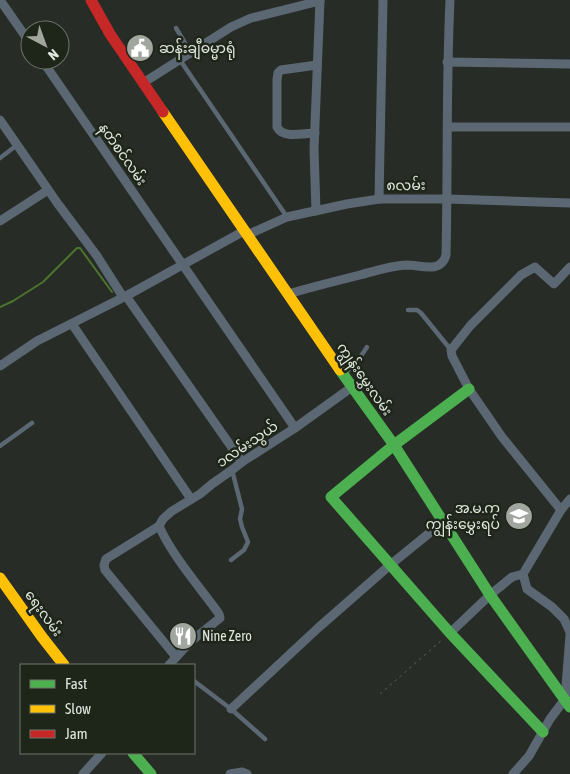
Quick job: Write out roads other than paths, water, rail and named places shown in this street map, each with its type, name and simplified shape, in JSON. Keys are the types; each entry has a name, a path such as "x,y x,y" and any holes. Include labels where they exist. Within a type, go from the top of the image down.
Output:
{"street":[{"path":"0,0 20,29"},
{"name":"ကျွန်းမွှေးလမ်း","path":"91,0 110,34 143,83 394,445 490,595 567,698"},
{"path":"379,200 383,0"},
{"path":"288,294 388,268 406,265 438,266 444,261 446,254 448,199 447,62 450,0"},
{"path":"143,83 231,27 251,18 320,1 314,149 316,211"},
{"path":"447,62 570,64"},
{"path":"315,133 285,134 279,132 276,127 277,80 278,73 281,70 317,65"},
{"name":"နတ်စင်လမ်း","path":"49,70 295,428"},
{"path":"0,120 242,462"},
{"path":"448,127 570,127"},
{"path":"0,221 48,190"},
{"name":"၈လမ်း","path":"0,366 37,341 183,264 246,233 287,217 346,204 379,200 448,199 570,202"},
{"path":"561,510 502,437 469,388 452,356 451,350 470,326 521,276 535,268 554,284 570,267"},
{"path":"72,324 191,499"},
{"name":"၁လမ်းသွယ်","path":"172,663 105,570 106,559 159,526 163,519 172,511 200,494 242,462 295,428 352,387"},
{"path":"469,388 394,445 331,497 450,633 542,732"},
{"path":"450,633 512,577 523,574 561,510 570,499"},
{"path":"231,709 318,628 443,522"},
{"path":"159,526 171,549 207,597 220,618 190,642 172,663"},
{"path":"513,774 529,756 550,719 567,698 570,634 564,619 552,607 527,589 523,574"},
{"name":"ရေးလမ်း","path":"0,578 63,664"},
{"path":"83,774 101,754"},
{"path":"135,754 151,774"},
{"path":"230,774 242,772 247,774"}],"lane":[{"path":"176,28 190,53"},
{"path":"180,60 287,217"},
{"path":"0,158 17,145"},
{"path":"408,310 417,310 421,313 451,350"},
{"path":"343,374 357,362 367,347"},
{"path":"0,446 32,424"},
{"path":"231,560 244,550 248,542 240,518 242,509 232,470"},
{"path":"195,682 231,709 265,740"}],"waterway":[{"path":"0,307 43,282 77,248 80,248 112,292"}],"place":[{"name":"ဆန်းချီဓမ္မာရုံ","path":"140,48"},
{"name":"အ.မ.က ကျွန်းမွှေးရပ်","path":"519,516"},
{"name":"Nine Zero","path":"183,636"}]}
